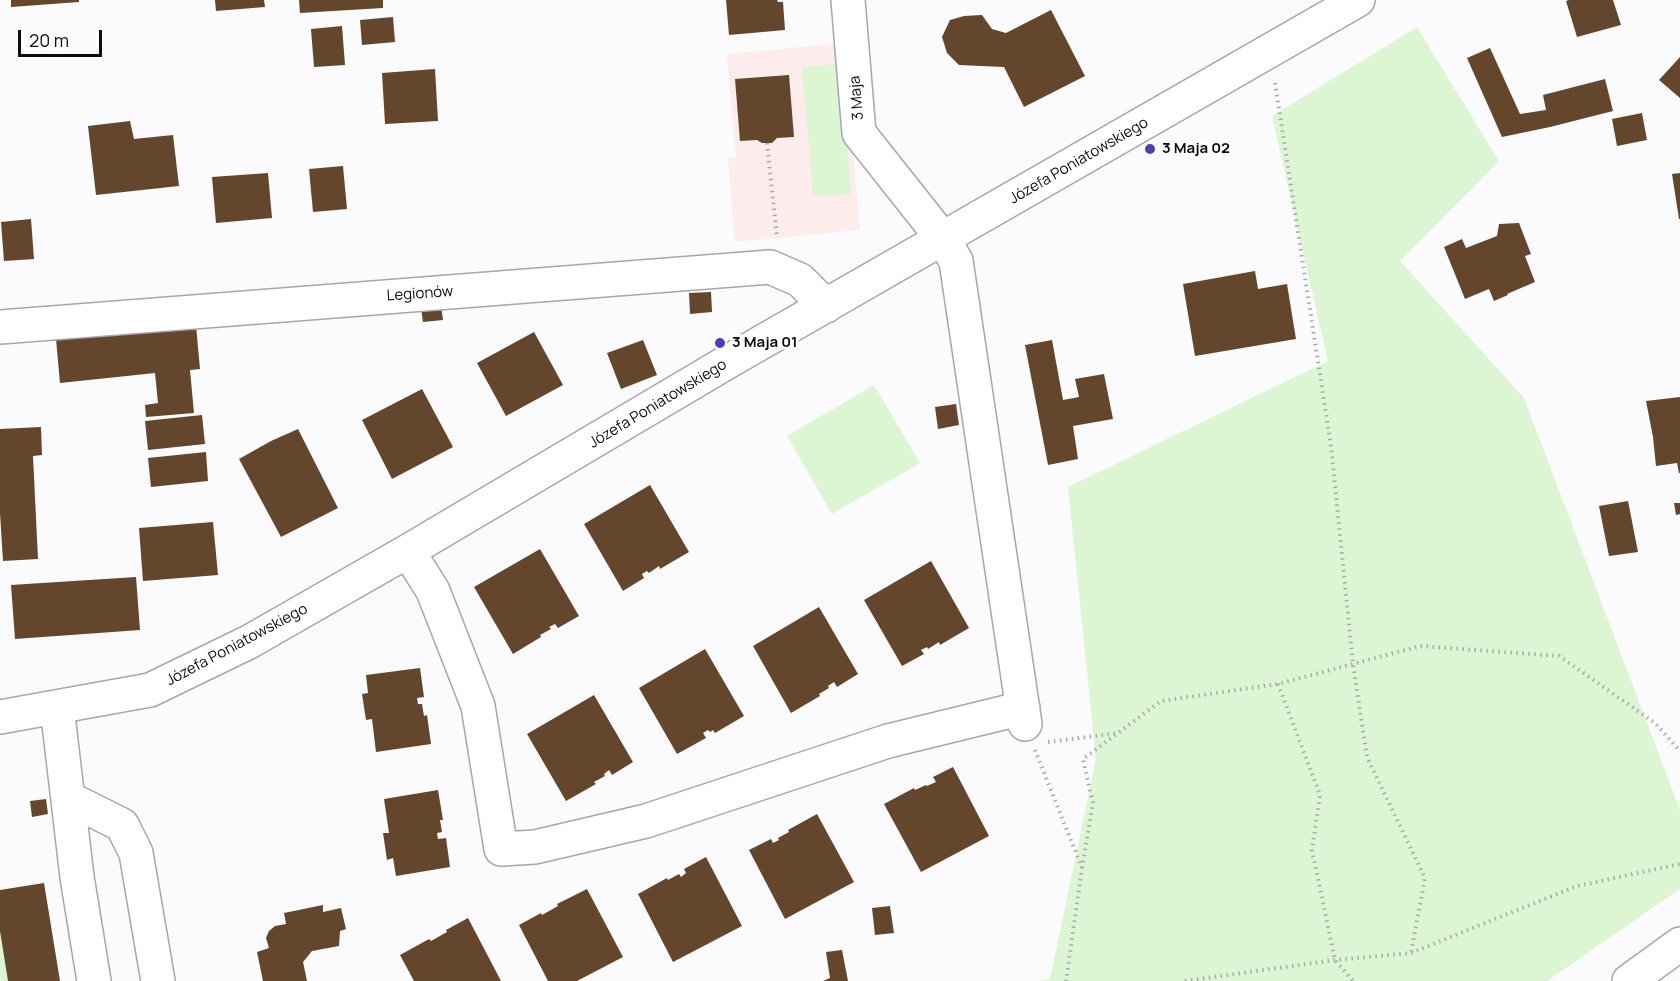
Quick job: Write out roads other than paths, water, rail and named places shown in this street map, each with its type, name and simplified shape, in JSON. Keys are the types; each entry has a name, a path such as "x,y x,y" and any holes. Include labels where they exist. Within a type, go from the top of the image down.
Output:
{"street":[{"name":"3 Maja","path":"408,551 433,591 478,706 501,849 535,847 646,821 888,741 1027,725 956,261 943,239 860,134 848,0"},
{"name":"Józefa Poniatowskiego","path":"0,717 150,690 249,642 1358,0"},
{"name":"Legionów","path":"0,327 770,267 800,280 826,306"},
{"path":"57,707 77,877 94,981"},
{"path":"68,798 122,825 136,853 158,981"},
{"path":"1629,981 1680,944"}],"place":[{"name":"3 Maja 02","path":"1150,149"},
{"name":"3 Maja 01","path":"720,343"}]}
